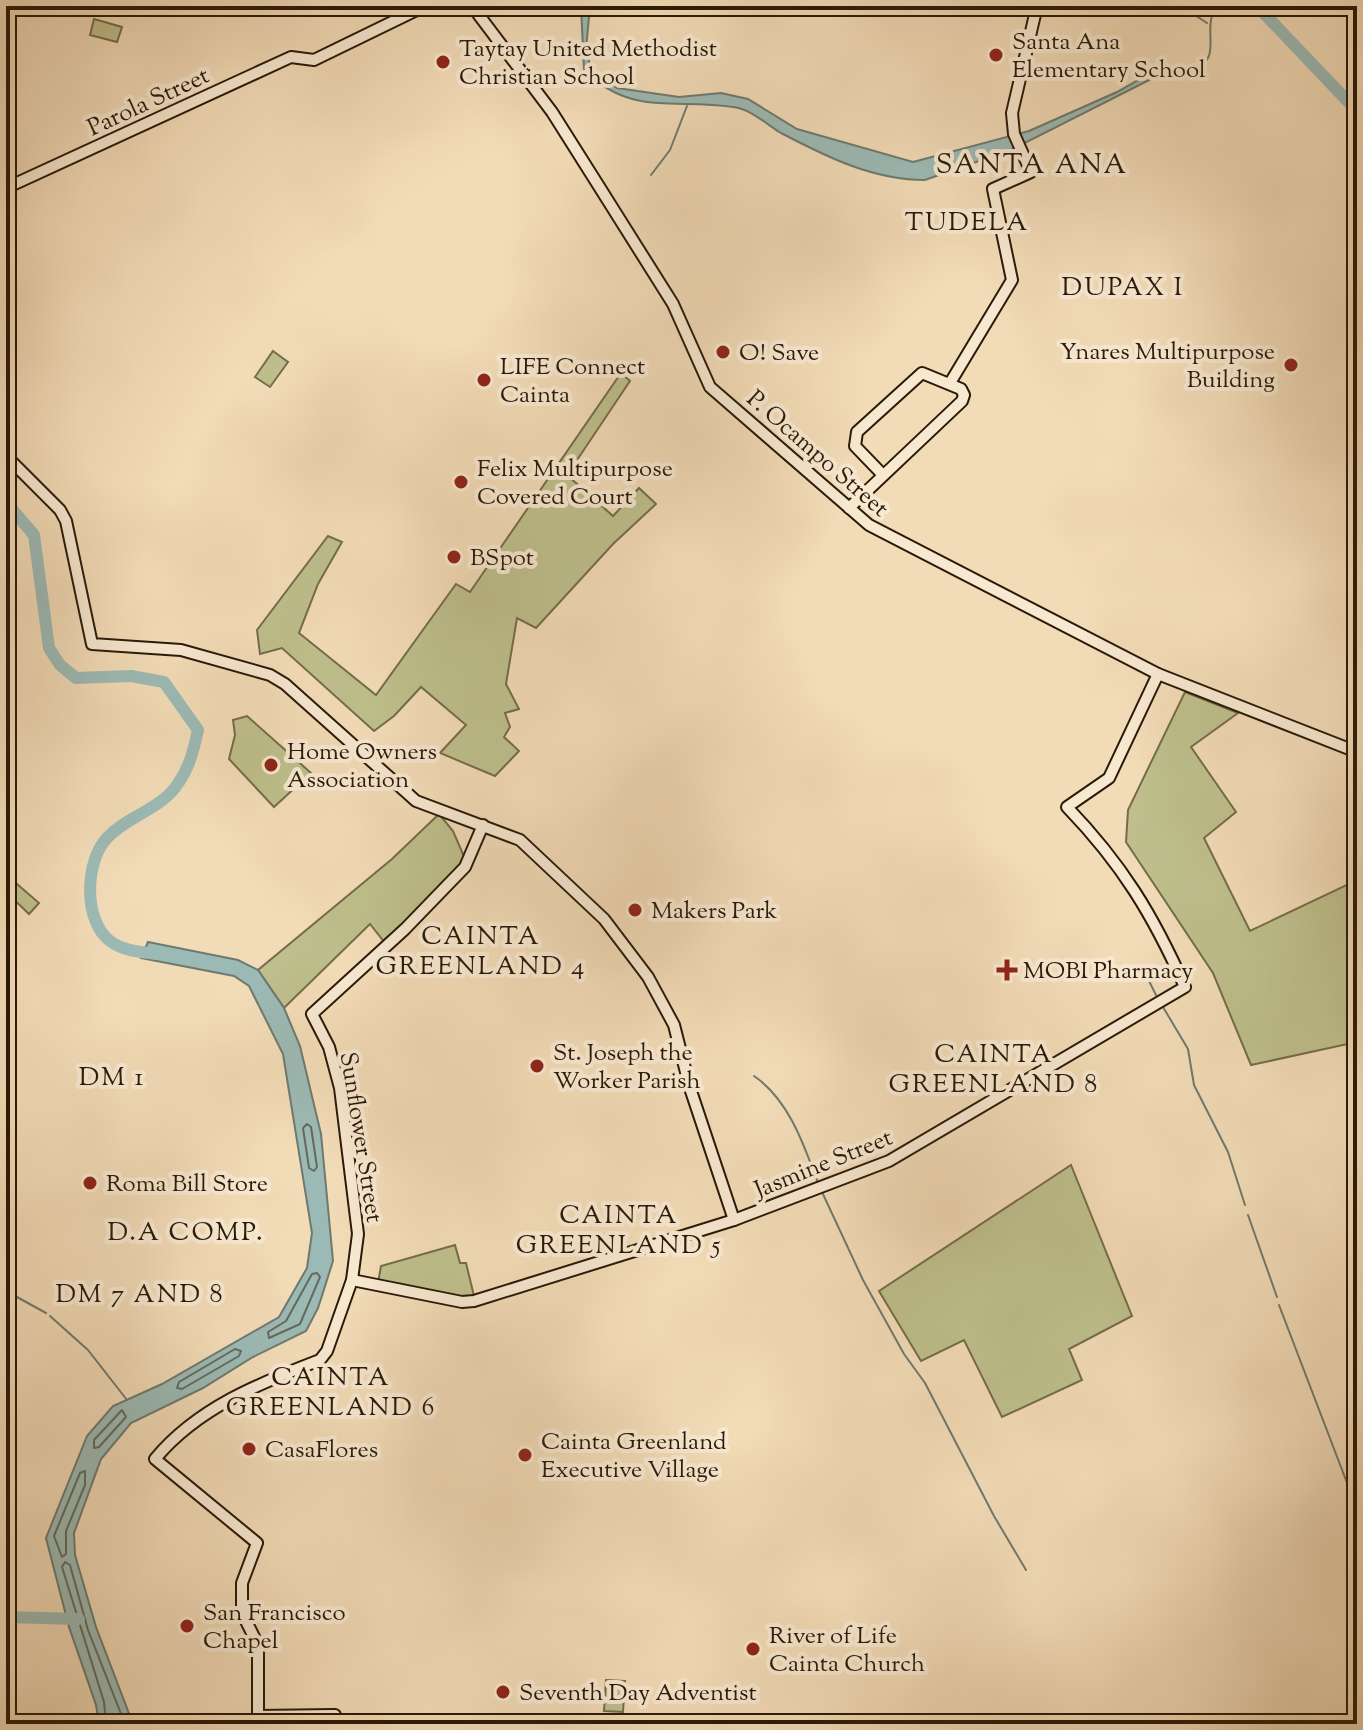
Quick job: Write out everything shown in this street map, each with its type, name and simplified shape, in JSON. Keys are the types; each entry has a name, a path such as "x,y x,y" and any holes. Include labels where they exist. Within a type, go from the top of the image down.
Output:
{"street":[{"name":"Parola Street","path":"6,188 291,57 307,61 425,6"},
{"name":"P. Ocampo Street","path":"472,6 552,112 673,304 710,387 849,508 883,535 1158,674 1357,752"},
{"path":"950,383 1012,280 993,189 1031,172 1014,134 1012,113 1037,6"},
{"path":"849,508 962,401 964,392 950,383 922,373 857,432 855,446 882,474"},
{"path":"6,456 60,510 66,521 92,644 181,650 270,675 285,684 416,801 520,840 604,919 648,977 674,1025 693,1097 734,1220"},
{"name":"Jasmine Street","path":"352,1280 462,1302 474,1301 734,1220 889,1161 1185,987 1157,924 1105,847 1067,807 1109,778 1158,674"},
{"name":"Sunflower Street","path":"258,1720 258,1645 242,1613 242,1583 257,1543 155,1459 184,1431 246,1389 324,1357 352,1280 358,1234 344,1112 329,1047 313,1010 405,929 465,867 483,825"},
{"path":"258,1720 335,1720"}],"green space":[{"path":"94,19 122,27 117,42 90,35"},
{"path":"273,351 288,362 270,387 255,377"},
{"path":"621,373 630,381 567,475 613,516 639,488 656,504 613,544 536,628 517,618 506,684 519,709 505,713 510,727 504,737 519,751 495,776 440,753 466,725 421,687 394,716 374,731 282,648 260,654 257,630 328,536 342,542 318,584 299,633 376,695 456,584 470,592"},
{"path":"1185,692 1238,713 1191,747 1236,812 1204,838 1250,931 1357,880 1357,1042 1251,1065 1213,973 1126,842 1128,810"},
{"path":"247,716 311,773 274,807 229,759 235,735 233,720"},
{"path":"439,814 453,831 466,861 385,943 370,924 284,1008 258,970 392,859"},
{"path":"17,884 39,903 29,914 8,894"},
{"path":"1071,1165 1132,1316 1069,1349 1082,1380 1002,1417 964,1340 921,1361 879,1291"},
{"path":"455,1245 460,1263 466,1263 474,1296 455,1297 378,1283 381,1266"},
{"path":"606,1680 625,1681 623,1712 604,1711"}],"water":[{"path":"581,6 590,6 586,49 591,69 617,88 679,97 721,93 748,99 797,129 913,162 1029,131 1117,92 1154,71 1195,70 1163,73 1013,149 925,180 906,179 869,171 833,158 781,133 740,108 654,103 619,94 602,85 584,70"},
{"path":"148,942 238,960 258,970 284,1008 300,1046 321,1134 333,1261 318,1308 306,1331 253,1357 203,1388 131,1423 101,1459 74,1533 75,1555 96,1627 133,1724 99,1724 46,1538 87,1436 113,1406 162,1384 279,1317 307,1268 312,1233 283,1054 249,986 234,976 141,958"}],"waterway":[{"path":"1181,6 1207,23"},
{"path":"1257,6 1357,111"},
{"path":"1193,70 1202,65 1210,52 1214,10"},
{"path":"651,175 670,150 687,106"},
{"path":"6,502 34,535 49,648 60,665 76,678 131,676 164,682 198,730 189,763 172,792 107,838 94,861 91,875 91,906 101,932 121,947 157,954"},
{"path":"1144,971 1156,995"},
{"path":"1163,1007 1188,1049 1194,1085 1228,1152 1245,1205"},
{"path":"754,1076 786,1110 818,1183"},
{"path":"822,1192 863,1280 904,1354 925,1383 994,1516 1026,1570"},
{"path":"1248,1215 1277,1297"},
{"path":"6,1291 46,1313"},
{"path":"1279,1305 1357,1509"},
{"path":"50,1316 88,1350 127,1400"},
{"path":"6,1617 79,1619"}],"place":[{"name":"Santa Ana Elementary School","path":"996,55"},
{"name":"Taytay United Methodist Christian School","path":"443,62"},
{"name":"O! Save","path":"723,352"},
{"name":"Ynares Multipurpose Building","path":"1291,365"},
{"name":"LIFE Connect Cainta","path":"484,380"},
{"name":"Felix Multipurpose Covered Court","path":"461,482"},
{"name":"BSpot","path":"454,557"},
{"name":"Home Owners Association","path":"271,765"},
{"name":"Makers Park","path":"635,910"},
{"name":"MOBI Pharmacy","path":"1007,970"},
{"name":"St. Joseph the Worker Parish","path":"537,1066"},
{"name":"Roma Bill Store","path":"90,1183"},
{"name":"CasaFlores","path":"249,1449"},
{"name":"Cainta Greenland Executive Village","path":"525,1455"},
{"name":"San Francisco Chapel","path":"187,1626"},
{"name":"River of Life Cainta Church","path":"753,1649"},
{"name":"Seventh Day Adventist","path":"503,1692"}],"district":[{"name":"SANTA ANA","path":"1032,163"},
{"name":"TUDELA","path":"967,221"},
{"name":"DUPAX I","path":"1123,286"},
{"name":"CAINTA GREENLAND 4","path":"481,950"},
{"name":"CAINTA GREENLAND 8","path":"994,1068"},
{"name":"DM 1","path":"112,1076"},
{"name":"CAINTA GREENLAND 5","path":"619,1229"},
{"name":"D.A COMP.","path":"186,1231"},
{"name":"DM 7 AND 8","path":"140,1293"},
{"name":"CAINTA GREENLAND 6","path":"331,1391"}]}
